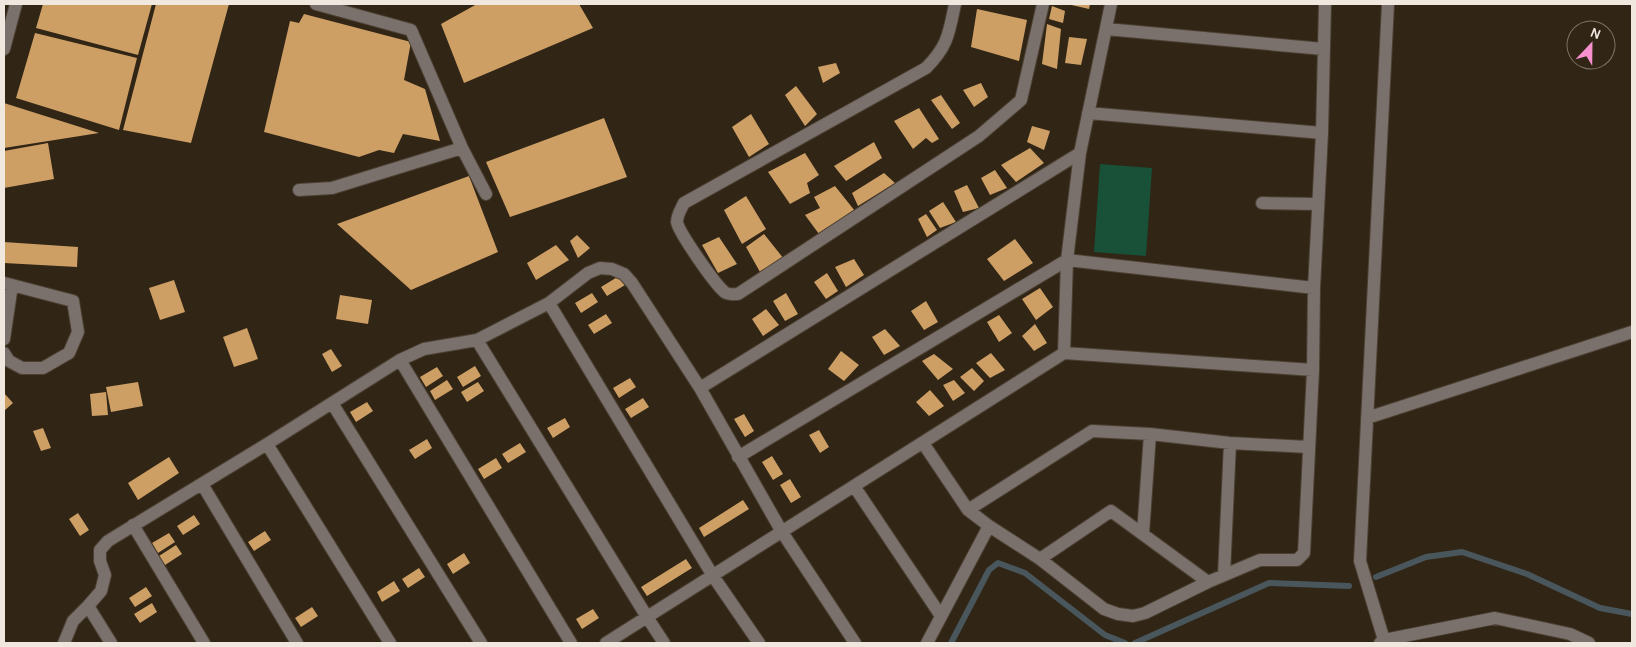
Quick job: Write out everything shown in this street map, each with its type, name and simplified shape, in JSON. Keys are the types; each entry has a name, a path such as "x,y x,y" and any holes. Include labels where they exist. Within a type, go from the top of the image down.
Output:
{"street":[{"path":"4,49 16,4"},
{"path":"316,4 411,30 462,148 486,194"},
{"path":"955,4 948,37 940,54 926,68 684,203 677,224 701,263 720,288 728,294 738,294 980,136 1021,100 1043,4"},
{"path":"1064,353 1067,260 1080,153 1111,4"},
{"path":"923,443 968,510 988,526 1040,559 1104,609 1118,614 1133,616 1145,613 1208,582 1260,560 1297,560 1304,553 1313,370 1314,288 1322,133 1325,4"},
{"path":"1388,4 1360,561 1382,642 1495,618 1570,634 1589,643"},
{"path":"1106,29 1323,49"},
{"path":"1088,113 1322,133"},
{"path":"300,190 332,188 462,148"},
{"path":"700,388 1080,153"},
{"path":"1262,203 1317,204"},
{"path":"738,457 1067,260 1314,288"},
{"path":"64,643 73,620 88,606 100,590 105,575 100,561 100,550 108,541 400,360 424,349 477,340 549,303 588,273 600,268 612,269 624,274 632,283 700,388 782,532 855,643"},
{"path":"4,339 8,284 73,302 78,332 70,353 43,368 22,368 9,361 4,353"},
{"path":"549,303 713,576 759,643"},
{"path":"1367,418 1632,332"},
{"path":"477,340 664,643"},
{"path":"606,643 1064,353 1313,370"},
{"path":"400,360 571,643"},
{"path":"332,403 481,643"},
{"path":"968,510 1092,431 1150,434 1230,443 1308,447"},
{"path":"1143,534 1150,434"},
{"path":"1224,575 1230,443"},
{"path":"267,444 390,643"},
{"path":"202,484 297,643"},
{"path":"854,486 941,616"},
{"path":"1040,559 1111,511 1208,582"},
{"path":"134,525 204,643"},
{"path":"927,643 988,526"},
{"path":"88,606 111,643"}],"green space":[{"path":"1100,164 1152,168 1146,256 1094,252"}],"building":[{"path":"43,4 152,4 138,55 36,28"},
{"path":"156,4 229,4 191,143 123,130"},
{"path":"477,4 579,4 593,28 464,83 441,24"},
{"path":"1067,4 1090,4 1089,9"},
{"path":"1052,6 1065,11 1063,23 1049,19"},
{"path":"977,9 1027,20 1019,61 971,47"},
{"path":"304,14 411,42 404,80 425,89 440,141 403,134 394,153 379,150 359,157 264,132 290,21 299,23"},
{"path":"1047,24 1061,29 1057,69 1042,64"},
{"path":"35,33 137,58 119,130 16,98"},
{"path":"1069,37 1087,39 1081,65 1065,63"},
{"path":"836,63 840,73 823,83 818,67"},
{"path":"981,83 988,97 974,107 963,90"},
{"path":"796,86 817,114 805,126 785,95"},
{"path":"941,95 960,123 952,129 931,100"},
{"path":"4,103 99,133 4,148"},
{"path":"919,108 939,139 932,143 926,138 913,149 894,121"},
{"path":"751,114 769,144 749,157 732,127"},
{"path":"604,118 627,177 510,217 486,162"},
{"path":"1032,126 1050,131 1044,150 1027,142"},
{"path":"874,142 882,158 846,181 834,166"},
{"path":"48,143 54,179 4,188 4,151"},
{"path":"1030,148 1044,163 1016,182 1001,165"},
{"path":"805,153 819,175 807,183 810,193 790,204 768,172"},
{"path":"995,170 1007,188 990,195 981,178"},
{"path":"884,173 895,183 858,206 852,193"},
{"path":"469,176 498,252 411,290 337,224"},
{"path":"967,185 979,208 963,212 954,191"},
{"path":"835,186 855,211 819,234 805,215 820,208 814,197"},
{"path":"746,196 766,229 742,244 724,210"},
{"path":"943,202 956,222 940,228 929,211"},
{"path":"926,214 937,230 927,237 918,219"},
{"path":"764,234 784,259 760,272 746,247"},
{"path":"577,235 590,248 578,258 570,241"},
{"path":"719,237 737,264 718,273 702,245"},
{"path":"1015,239 1033,263 1004,281 987,259"},
{"path":"4,242 78,247 77,267 4,263"},
{"path":"556,245 569,260 536,280 527,263"},
{"path":"854,259 864,275 846,287 835,267"},
{"path":"827,273 838,291 826,299 814,282"},
{"path":"619,276 625,285 607,296 601,287"},
{"path":"174,280 185,312 160,320 149,288"},
{"path":"1040,288 1053,307 1036,320 1022,299"},
{"path":"592,293 598,302 581,313 575,303"},
{"path":"786,293 798,314 785,321 773,301"},
{"path":"340,295 372,300 368,324 336,319"},
{"path":"926,301 938,322 924,330 911,311"},
{"path":"766,309 779,325 763,336 752,319"},
{"path":"606,314 612,323 594,334 588,325"},
{"path":"999,315 1012,333 999,342 987,322"},
{"path":"1035,324 1047,343 1034,351 1022,336"},
{"path":"247,328 258,359 234,367 223,337"},
{"path":"885,329 900,346 884,355 872,337"},
{"path":"331,349 342,366 332,372 322,354"},
{"path":"841,351 859,365 844,381 828,369"},
{"path":"991,353 1005,370 990,378 976,363"},
{"path":"934,354 953,369 938,380 922,361"},
{"path":"475,366 481,376 463,387 457,377"},
{"path":"437,367 443,376 426,387 420,377"},
{"path":"972,368 984,381 974,391 960,377"},
{"path":"630,378 636,387 619,398 613,388"},
{"path":"447,380 453,389 435,400 430,391"},
{"path":"954,380 965,393 953,401 943,385"},
{"path":"138,382 143,406 111,412 106,387"},
{"path":"478,382 484,391 467,402 461,392"},
{"path":"930,390 944,406 929,416 916,402"},
{"path":"106,392 108,415 92,416 90,394"},
{"path":"4,393 13,403 4,411"},
{"path":"643,398 649,407 631,418 625,409"},
{"path":"367,402 373,411 356,422 350,412"},
{"path":"744,414 754,431 745,437 734,419"},
{"path":"565,418 570,427 553,438 547,428"},
{"path":"43,428 51,448 41,451 33,431"},
{"path":"819,430 829,447 820,453 809,435"},
{"path":"427,439 432,448 415,459 409,450"},
{"path":"520,443 526,452 508,463 502,454"},
{"path":"772,456 783,474 773,480 762,462"},
{"path":"169,457 179,473 138,500 128,483"},
{"path":"496,458 502,468 484,479 478,469"},
{"path":"790,479 801,497 791,503 780,485"},
{"path":"743,500 749,509 704,537 699,528"},
{"path":"78,513 89,530 80,536 69,519"},
{"path":"194,515 200,524 183,535 177,526"},
{"path":"265,531 271,540 254,551 248,542"},
{"path":"169,533 175,542 158,553 152,543"},
{"path":"176,545 182,554 165,565 159,556"},
{"path":"464,553 470,563 453,574 447,564"},
{"path":"686,559 692,568 647,596 641,587"},
{"path":"419,568 425,577 408,588 402,579"},
{"path":"394,581 400,591 382,602 377,592"},
{"path":"146,587 152,596 135,607 129,598"},
{"path":"152,603 157,612 140,623 134,614"},
{"path":"312,607 318,616 301,627 295,618"},
{"path":"593,609 599,618 582,629 576,619"}],"waterway":[{"path":"1376,577 1426,557 1462,552 1527,574 1600,608 1632,614"},
{"path":"951,643 989,570 998,563 1025,573 1105,635 1125,643"},
{"path":"1135,643 1269,583 1349,586"}]}
